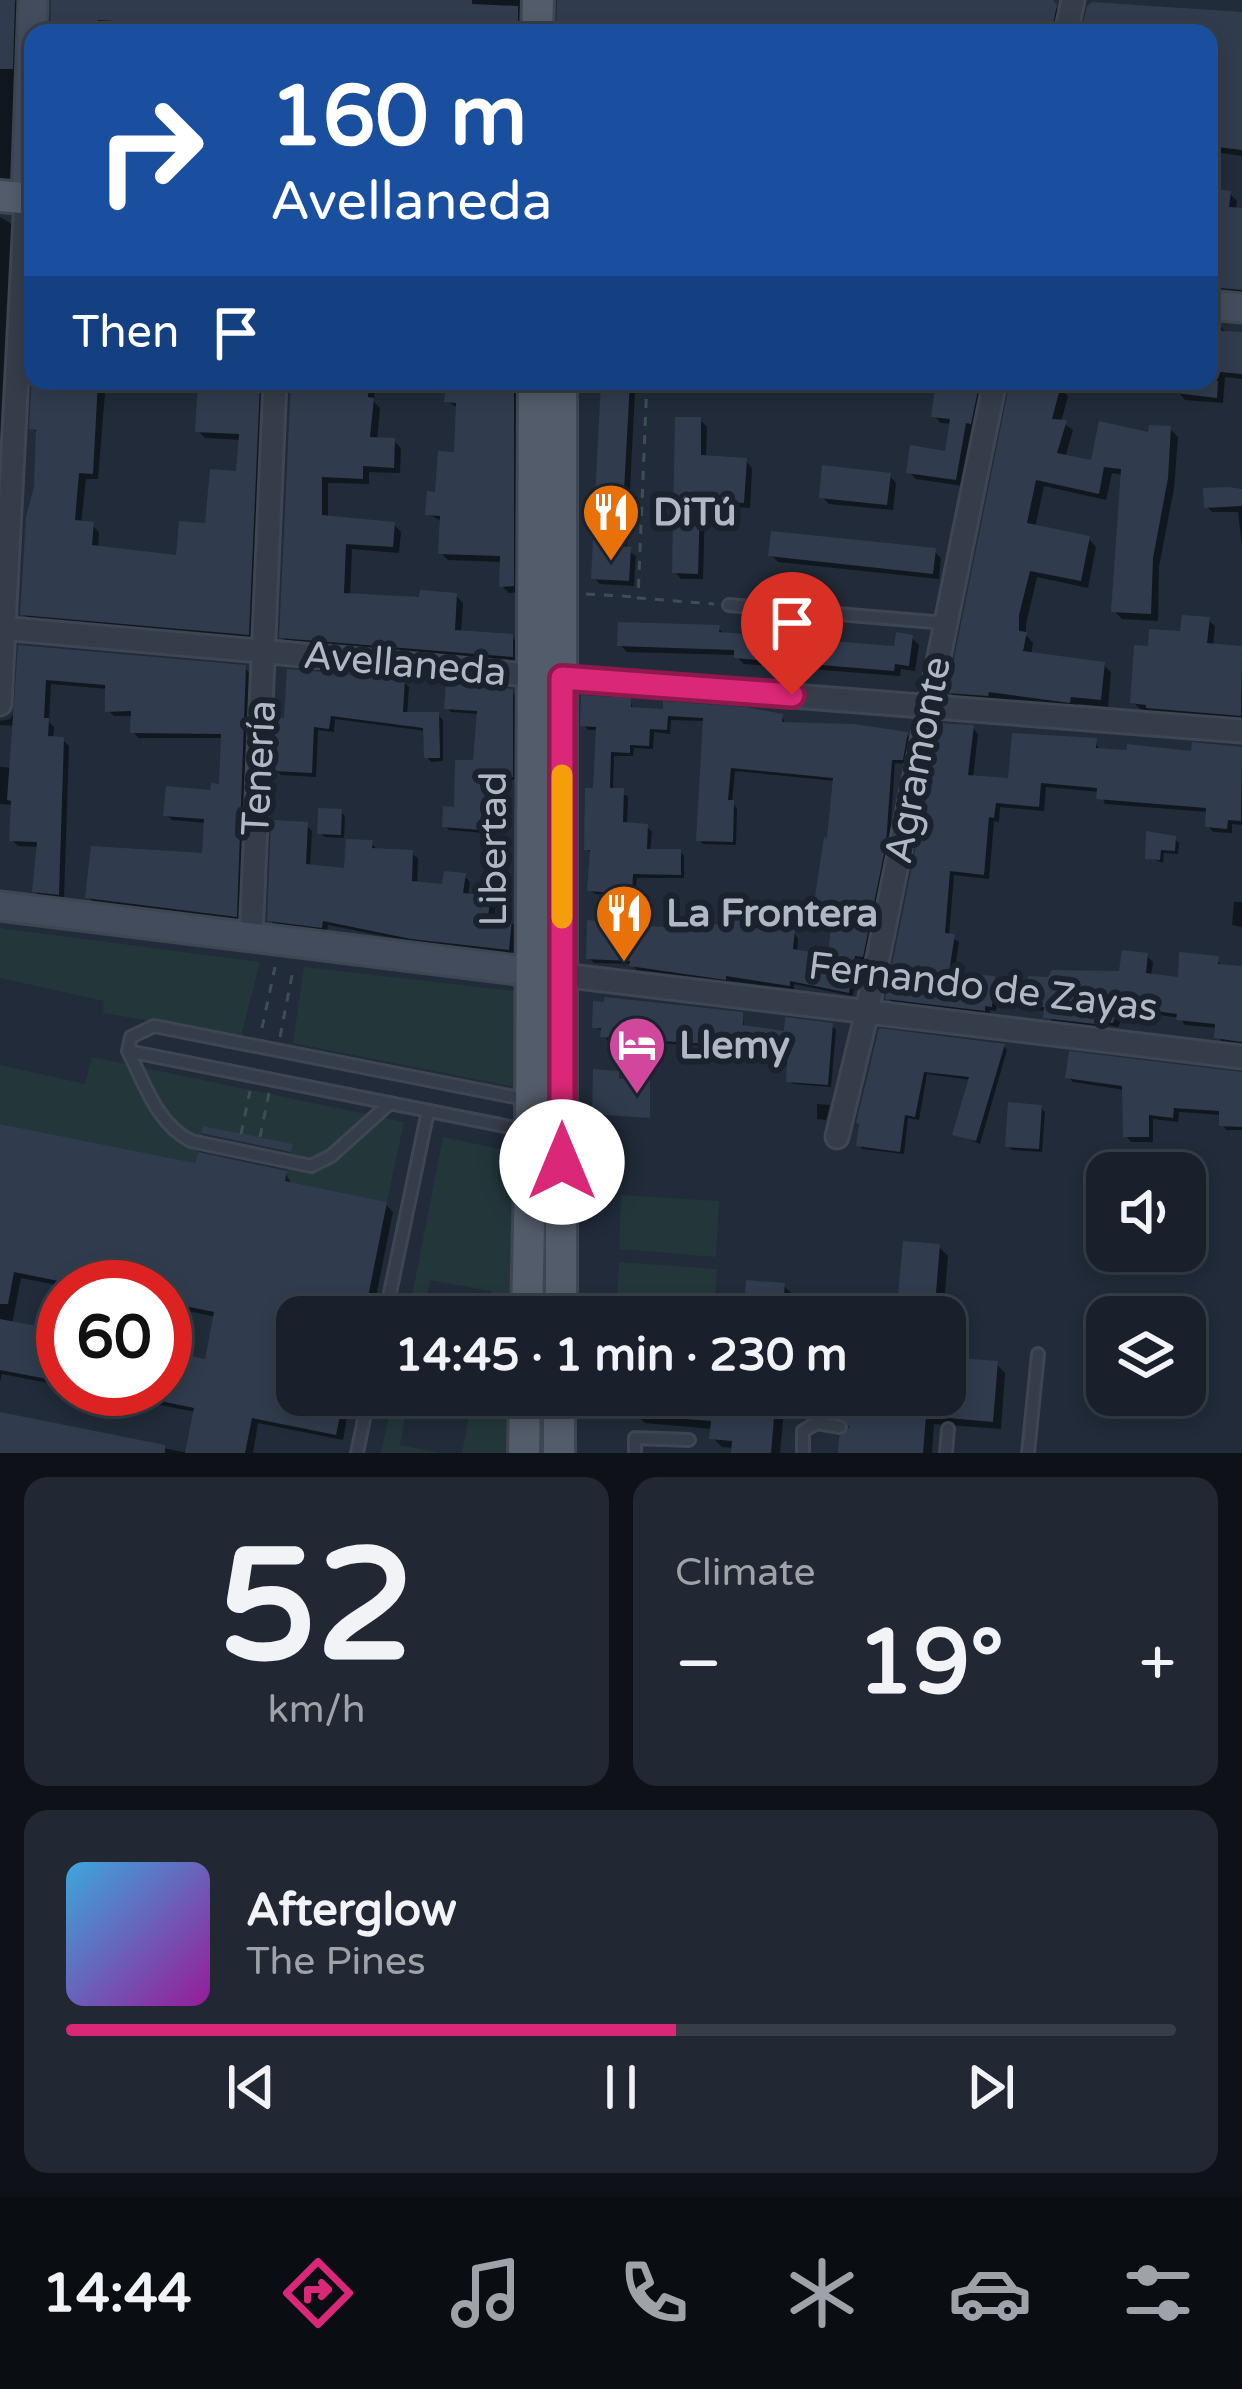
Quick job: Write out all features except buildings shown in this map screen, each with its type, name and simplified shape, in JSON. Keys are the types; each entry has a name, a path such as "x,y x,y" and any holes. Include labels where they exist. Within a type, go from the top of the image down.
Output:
{"main road":[{"name":"Libertad","path":"534,390 548,677 547,973 563,1138 561,1296"},
{"name":"Libertad","path":"548,677 562,592 561,390"},
{"name":"Libertad","path":"527,1296 531,1100 547,973"},
{"path":"524,1453 525,1416"},
{"path":"559,1453 560,1416"}],"street":[{"path":"0,704 24,137"},
{"name":"Tenería","path":"251,938 275,390"},
{"name":"Agramonte","path":"837,1137 867,1012 993,390"},
{"name":"Avellaneda","path":"2,628 548,677 1242,731"},
{"name":"Fernando de Zayas","path":"0,906 1242,1058"}],"lane":[{"path":"728,605 946,622"},
{"path":"389,1103 331,1156 311,1166 191,1142 163,1120 128,1051 131,1037 154,1026 562,1106"},
{"path":"128,1051 563,1138"},
{"path":"389,1296 428,1111"},
{"path":"1028,1453 1038,1354"},
{"path":"356,1453 364,1416"},
{"path":"802,1453 803,1431 817,1423 840,1427"},
{"path":"946,1453 949,1429"},
{"path":"635,1453 635,1438 688,1440"}],"path":[{"path":"638,598 647,390"},
{"path":"562,592 728,605"}],"green space":[{"path":"0,928 260,962 241,1036 103,1013 104,1001 0,978"},
{"path":"304,967 515,991 515,1087 293,1043"},
{"path":"92,1057 404,1122 387,1202 285,1181 292,1145 203,1126 195,1163 0,1124 0,1065 85,1084"},
{"path":"443,1137 514,1152 513,1296 490,1296 491,1291 430,1280 427,1296 412,1296"},
{"path":"621,1195 719,1201 716,1257 619,1249"},
{"path":"619,1262 717,1269 715,1296 618,1296"},
{"path":"389,1416 405,1416 400,1445 441,1453 381,1453"},
{"path":"469,1416 512,1416 511,1453 462,1453"}],"slow traffic":[{"path":"562,775 562,918"}],"place":[{"name":"DiTú","path":"611,563"},
{"name":"La Frontera","path":"624,964"},
{"name":"Llemy","path":"637,1096"}],"route":[{"path":"562,1162 562,678 792,695"}]}
